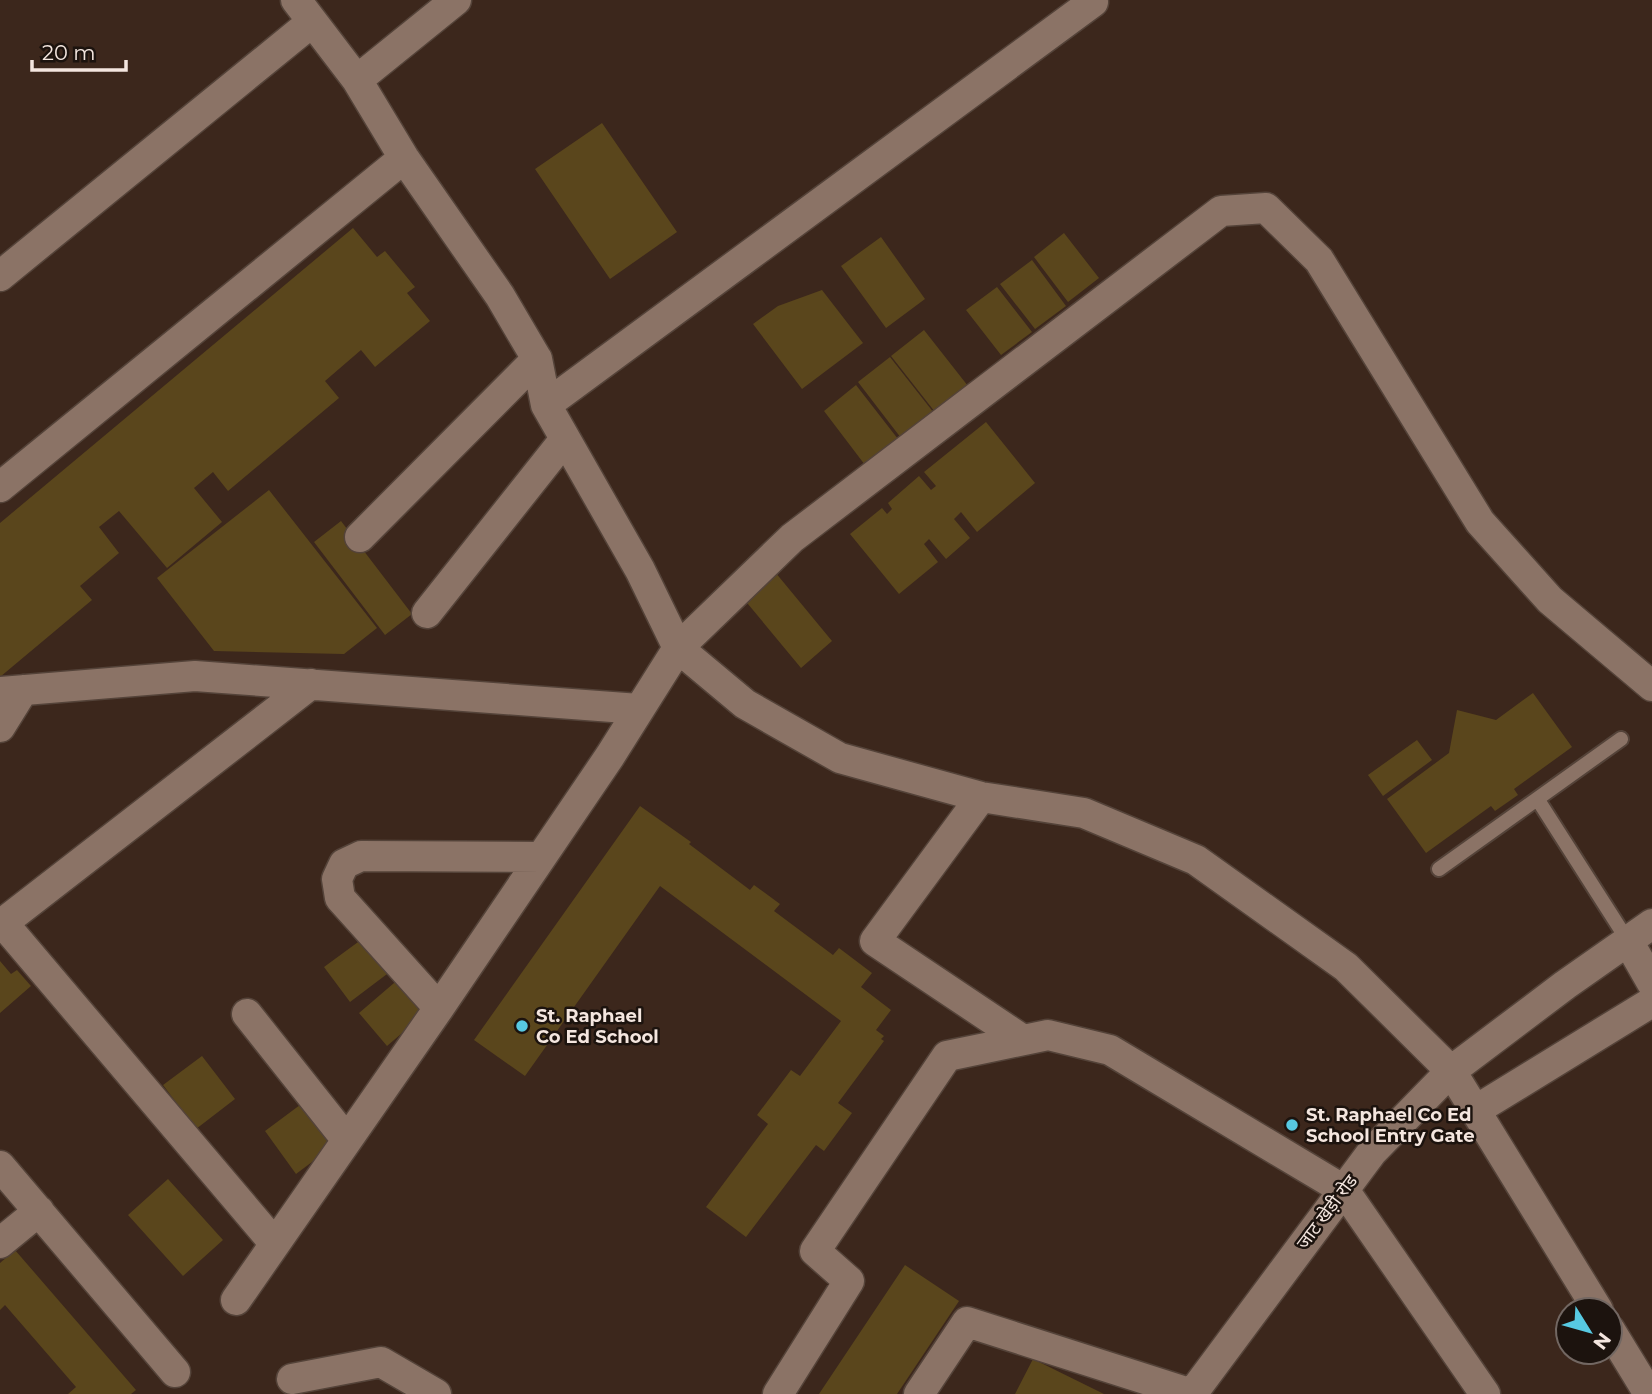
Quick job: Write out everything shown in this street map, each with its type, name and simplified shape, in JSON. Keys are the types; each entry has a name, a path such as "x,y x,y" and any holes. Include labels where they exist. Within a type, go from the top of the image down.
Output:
{"street":[{"path":"357,80 456,0"},
{"path":"546,405 1093,1"},
{"path":"0,276 304,11 357,80 404,158 500,296 537,359 546,405 640,570 678,648 746,704 840,758 981,797 1084,813 1196,860 1346,967 1451,1071 1589,1296"},
{"path":"0,487 404,158"},
{"path":"236,1300 439,1008 678,648 792,538 1221,211 1266,208 1319,260 1480,522 1550,600 1652,686"},
{"path":"360,537 537,359"},
{"path":"427,614 565,439"},
{"path":"0,727 11,691 195,676 639,709"},
{"path":"275,1244 3,923 311,684"},
{"path":"981,797 875,941 1023,1040"},
{"path":"439,1008 340,898 337,879 344,864 361,856 541,857"},
{"path":"1640,932 1652,983"},
{"name":"जाट खेड़ी रोड","path":"1192,1394 1372,1152 1451,1071 1640,932"},
{"path":"1476,1110 1652,1002"},
{"path":"247,1014 346,1139"},
{"path":"778,1394 849,1281 815,1251 947,1056 1048,1035 1110,1050 1343,1190 1485,1394"},
{"path":"0,1166 175,1372"},
{"path":"0,1243 38,1211"},
{"path":"919,1394 967,1322 1192,1394"},
{"path":"1624,1353 1649,1394"},
{"path":"292,1379 382,1362 436,1394"}],"lane":[{"path":"1439,869 1621,739"},
{"path":"1538,800 1640,932"}],"building":[{"path":"602,123 677,232 610,279 535,169"},
{"path":"353,228 377,257 385,251 415,287 407,293 430,321 375,367 361,350 325,381 339,398 228,491 213,472 194,488 222,522 167,568 119,511 99,527 119,553 80,586 92,600 0,677 0,523"},
{"path":"1064,233 1099,278 1068,302 1034,257"},
{"path":"881,237 925,299 886,328 841,266"},
{"path":"1032,260 1066,306 1035,329 1000,284"},
{"path":"997,287 1032,332 1001,355 966,310"},
{"path":"822,290 863,343 802,389 753,324 778,306"},
{"path":"924,330 968,386 935,412 891,356"},
{"path":"890,357 934,413 901,438 858,382"},
{"path":"856,385 898,439 865,465 824,411"},
{"path":"986,422 1035,483 977,532 961,512 954,519 970,538 946,559 929,539 924,544 938,562 899,594 850,534 882,508 887,514 892,509 888,503 919,476 931,490 936,486 924,472"},
{"path":"269,490 377,628 344,654 214,651 157,578"},
{"path":"341,521 412,614 385,635 314,542"},
{"path":"775,572 832,641 801,668 743,598"},
{"path":"1533,693 1572,747 1514,789 1518,795 1495,811 1491,806 1426,853 1387,799 1449,753 1457,710 1496,720"},
{"path":"1417,740 1432,760 1383,796 1368,775"},
{"name":"St. Raphael Co Ed School","path":"640,806 691,842 689,844 750,890 754,885 780,904 774,911 833,955 839,948 872,973 861,987 891,1010 876,1030 884,1036 881,1039 884,1041 838,1103 852,1113 824,1151 816,1145 746,1237 706,1207 768,1124 757,1115 791,1070 800,1076 841,1021 660,886 525,1076 474,1040"},
{"path":"369,934 395,968 350,1002 324,967"},
{"path":"0,961 11,974 17,970 31,986 0,1013"},
{"path":"401,977 429,1010 387,1046 359,1013"},
{"path":"202,1056 235,1099 196,1129 163,1085"},
{"path":"304,1102 336,1144 296,1174 265,1131"},
{"path":"168,1179 223,1240 183,1276 128,1215"},
{"path":"15,1250 136,1390 131,1394 68,1394 76,1387 5,1305 0,1310 0,1263"},
{"path":"905,1265 959,1301 897,1394 819,1394"},
{"path":"1033,1359 1104,1394 1015,1394"}],"place":[{"name":"St. Raphael Co Ed School","path":"522,1026"},
{"name":"St. Raphael Co Ed School Entry Gate","path":"1292,1125"}]}
